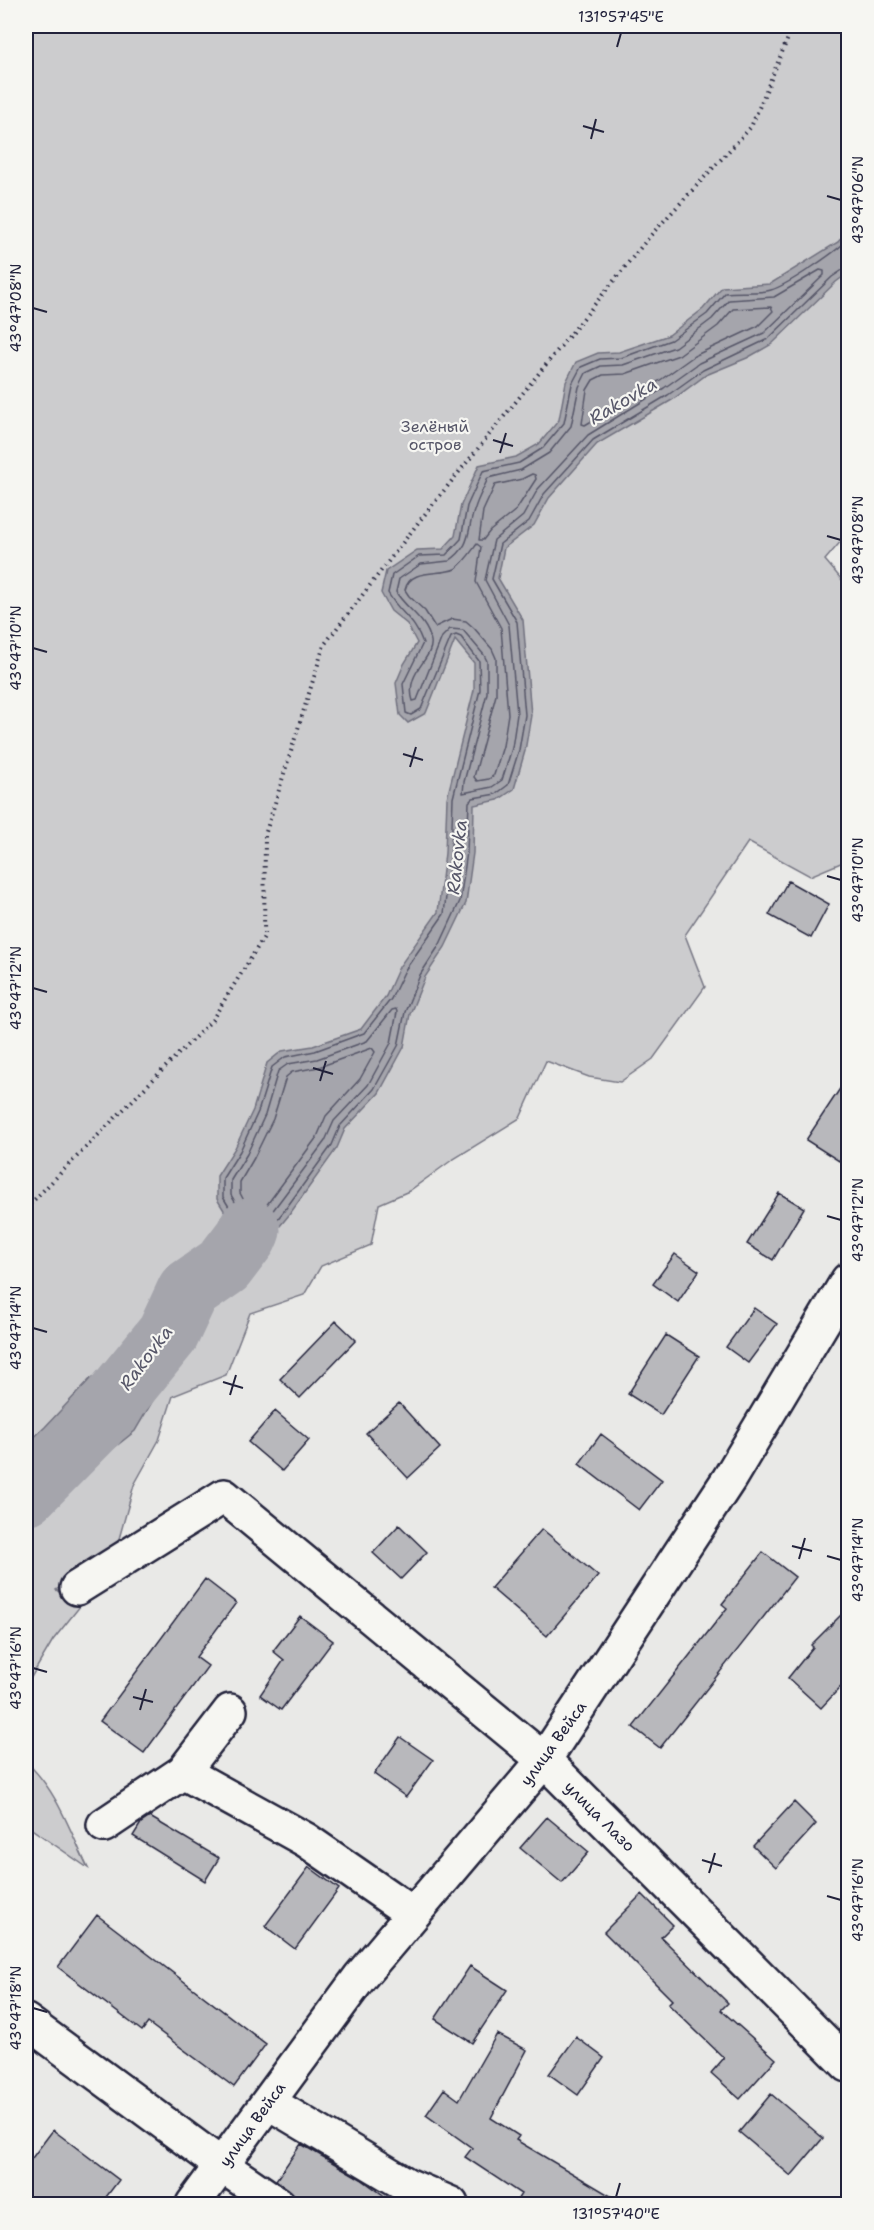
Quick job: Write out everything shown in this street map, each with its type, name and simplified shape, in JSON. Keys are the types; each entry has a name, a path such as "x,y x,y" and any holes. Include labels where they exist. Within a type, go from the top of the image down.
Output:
{"street":[{"name":"улица Вейса","path":"193,2205 360,1977 544,1760 729,1479 849,1280"},
{"name":"улица Лазо","path":"77,1588 224,1496 544,1760 849,2065"},
{"path":"104,1825 183,1772 230,1710"},
{"path":"183,1772 306,1840 413,1914"},
{"path":"26,2021 278,2205"},
{"path":"268,2102 407,2186 451,2205"}],"path":[{"path":"26,1208 212,1020 264,937 265,835 324,645 421,519 650,236 751,127 793,26"}],"green space":[{"name":"Зелёный остров","path":"26,26 848,26 848,533 825,560 848,587 848,860 810,876 748,842 685,935 705,987 653,1059 620,1082 589,1077 546,1061 520,1118 452,1160 409,1191 379,1204 371,1245 321,1266 304,1295 250,1313 226,1375 173,1396 159,1440 134,1485 117,1546 56,1590 81,1605 53,1640 26,1686"},
{"path":"26,1762 37,1773 54,1798 88,1868 26,1825"}],"water":[{"path":"848,230 848,273 772,344 747,358 706,375 672,400 597,444 549,498 534,525 504,548 498,578 523,620 531,715 525,751 514,789 498,800 474,805 473,853 466,903 445,947 425,977 410,1014 404,1047 379,1093 345,1129 337,1148 289,1215 255,1256 217,1296 192,1304 188,1291 187,1274 219,1256 235,1236 230,1220 217,1199 217,1176 235,1148 253,1110 267,1063 282,1051 313,1046 361,1029 386,996 399,967 438,912 445,853 447,798 474,690 474,663 455,640 426,713 408,723 400,715 396,683 417,643 407,624 391,611 381,593 386,571 417,550 443,549 455,536 461,505 479,465 516,457 539,444 559,420 566,382 576,362 598,353 619,352 669,335 703,309 722,287 770,284 838,242"},
{"path":"168,1334 173,1346 155,1397 135,1431 50,1499 26,1524 26,1445 91,1378 133,1359"}],"building":[{"path":"788,881 829,904 811,938 769,915"},
{"path":"849,1075 849,1146 839,1161 806,1140"},
{"path":"779,1193 804,1208 773,1260 747,1244"},
{"path":"675,1254 699,1271 678,1302 653,1284"},
{"path":"754,1308 777,1324 748,1363 726,1347"},
{"path":"336,1321 356,1340 300,1398 280,1379"},
{"path":"666,1335 699,1356 661,1415 628,1394"},
{"path":"399,1403 440,1448 408,1478 366,1433"},
{"path":"275,1411 309,1440 282,1471 248,1442"},
{"path":"601,1434 662,1480 639,1510 579,1464"},
{"path":"399,1525 427,1552 401,1579 373,1553"},
{"path":"542,1529 598,1576 547,1636 491,1588"},
{"path":"763,1552 795,1577 660,1748 633,1727 727,1608 722,1604"},
{"path":"205,1579 236,1603 196,1657 208,1666 144,1753 100,1721"},
{"path":"849,1607 849,1678 821,1708 788,1678 813,1647 811,1645"},
{"path":"300,1616 333,1641 281,1710 260,1695 284,1660 273,1651"},
{"path":"400,1737 433,1760 406,1797 374,1774"},
{"path":"794,1802 816,1824 776,1868 753,1846"},
{"path":"150,1817 219,1858 205,1881 133,1836 141,1823"},
{"path":"547,1817 589,1852 562,1883 520,1848"},
{"path":"309,1867 339,1889 295,1949 265,1926"},
{"path":"642,1894 673,1925 661,1937 728,2003 721,2010 776,2059 740,2099 711,2073 724,2058 668,2004 672,2000 604,1932"},
{"path":"97,1915 266,2044 234,2087 148,2023 142,2031 58,1967"},
{"path":"470,1966 507,1990 472,2043 435,2019"},
{"path":"497,2034 527,2050 491,2118 519,2136 516,2140 626,2205 514,2205 521,2194 465,2157 472,2148 426,2115 444,2089 459,2100"},
{"path":"576,2037 604,2058 578,2095 549,2074"},
{"path":"771,2094 823,2138 791,2176 739,2132"},
{"path":"53,2130 119,2180 100,2205 26,2205 26,2166"},
{"path":"301,2144 361,2179 397,2205 297,2205 295,2195 276,2180"}],"waterway":[{"name":"Rakovka","path":"26,1494 94,1425 168,1334 188,1291 224,1266 249,1230"}]}
